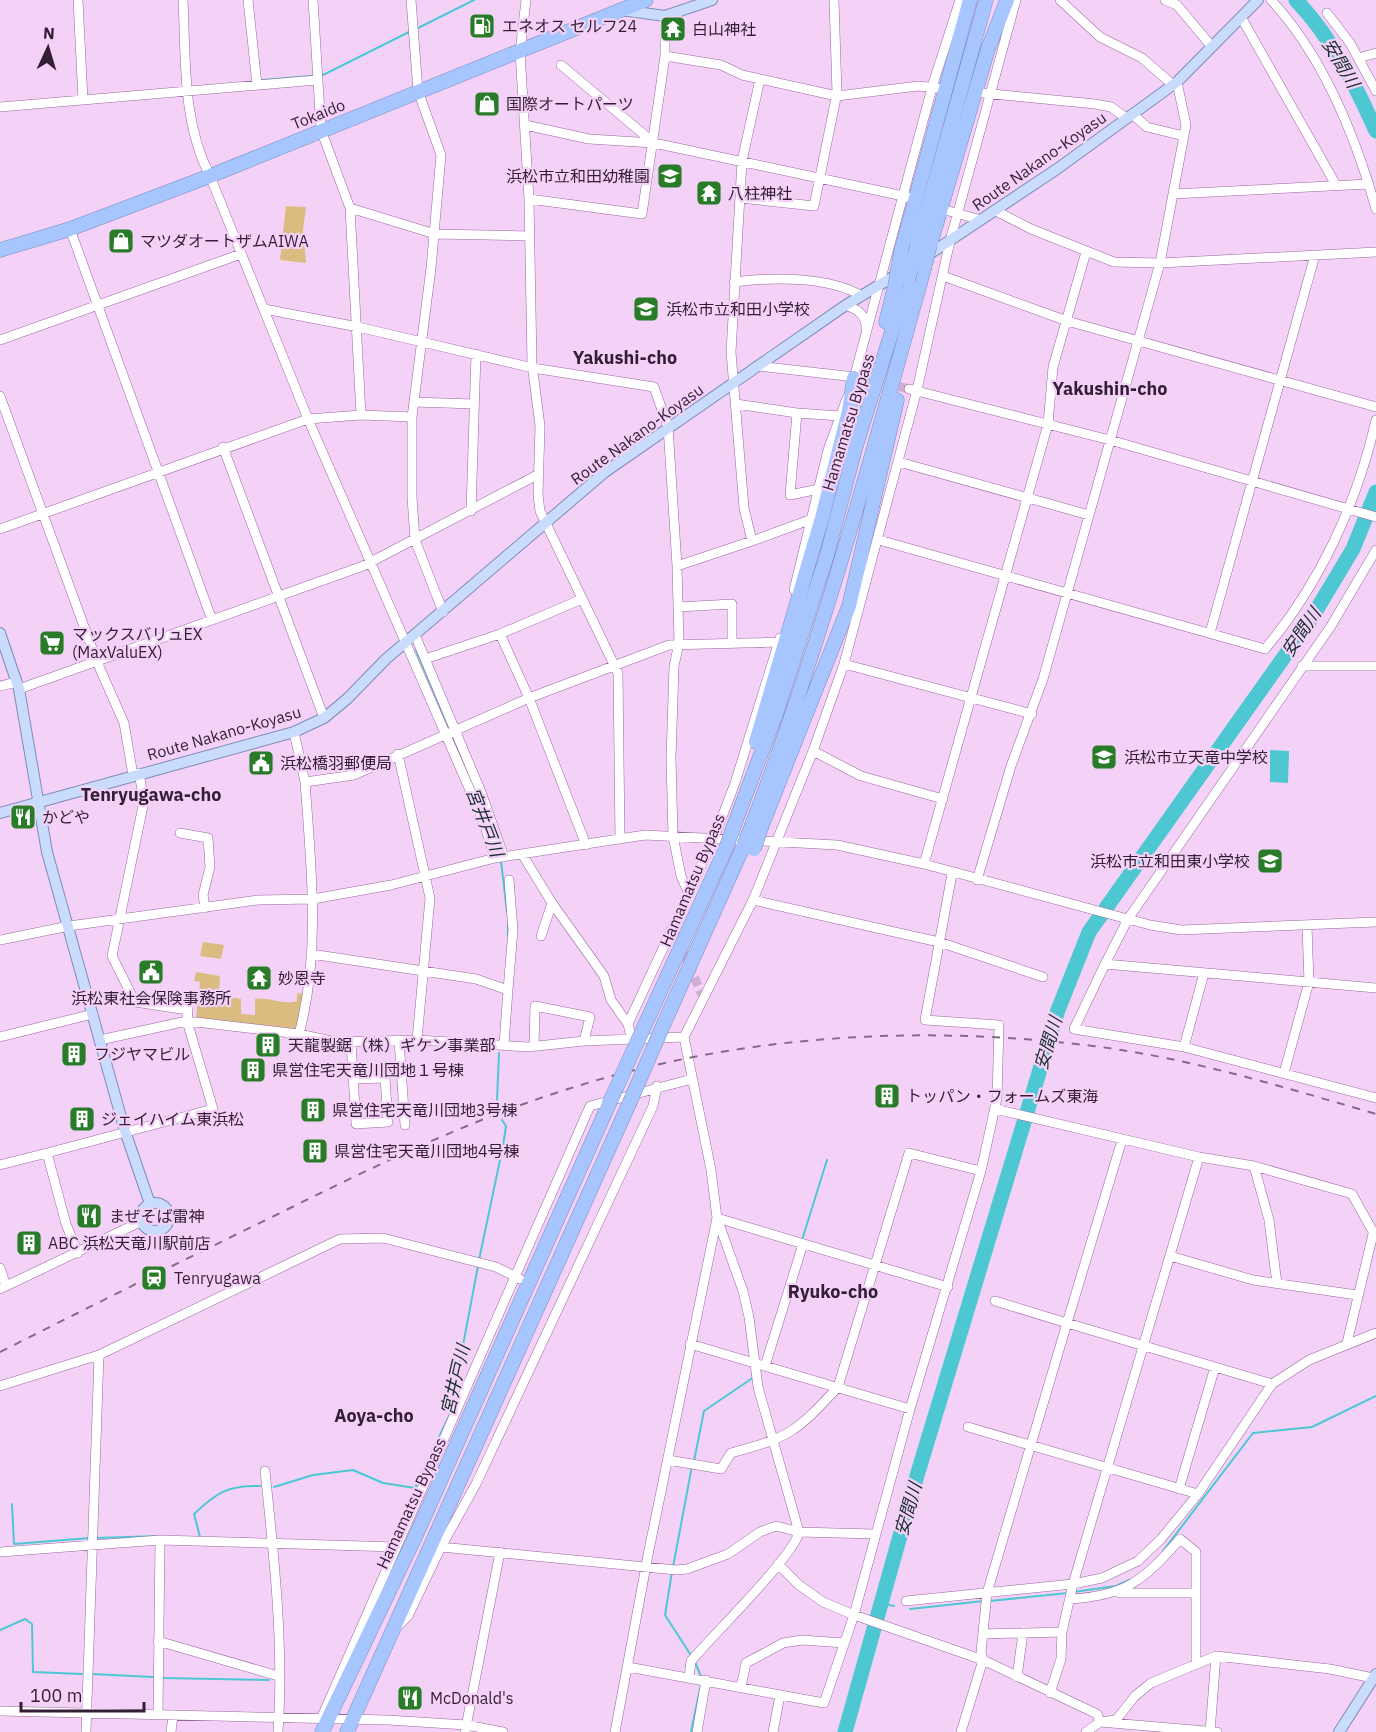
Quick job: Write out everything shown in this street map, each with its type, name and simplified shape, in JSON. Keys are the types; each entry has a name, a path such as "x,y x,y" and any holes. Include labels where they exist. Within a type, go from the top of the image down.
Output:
{"highway":[{"name":"Tokaido","path":"0,250 70,229 210,176 646,0"},
{"path":"894,283 970,0"},
{"name":"Hamamatsu Bypass","path":"350,1726 396,1628 665,1021 732,877 749,847 793,717 873,455 924,269 924,245 986,0"},
{"path":"988,49 1002,0"},
{"name":"Hamamatsu Bypass","path":"323,1724 416,1534 644,1027 717,872 720,844 732,823 795,657 827,555 855,449 894,283 924,245 988,49 1007,0"},
{"path":"757,825 858,575 904,367 915,301"},
{"path":"732,823 769,704 859,378"}],"main road":[{"path":"621,10 665,16 712,0"},
{"name":"Route Nakano-Koyasu","path":"0,813 294,732 324,718 411,638 605,472 846,305 894,283 1175,83 1258,0"},
{"path":"0,633 18,685 47,852 125,1131 150,1204"},
{"path":"150,1204 158,1204 165,1208 168,1216 166,1224 159,1230 151,1230 142,1221 141,1213 150,1204"},
{"path":"1339,1732 1375,1676"}],"street":[{"path":"78,0 83,100"},
{"path":"183,0 192,131 199,154 210,176 308,419 371,562 411,638 500,858"},
{"path":"248,0 257,85"},
{"path":"313,0 321,130 350,208 361,415"},
{"path":"411,0 418,92 441,155 435,234 412,417 415,540 443,612"},
{"path":"526,0 520,52 529,199 533,368 540,426 540,512 616,667 620,839"},
{"path":"740,198 814,206 837,96 834,0 843,0"},
{"path":"628,1024 689,894 720,844 735,783 796,590 819,489 840,416 859,378 866,341 894,283 908,196 960,0"},
{"path":"697,1732 699,1679 693,1658 778,1564 794,1545 800,1532 771,1443 758,1388 759,1368 743,1291 717,1218 711,1170 684,1037 702,995 753,900 813,751 844,664 899,462 913,389 987,93 1016,0"},
{"path":"977,880 1011,766 1032,714 1160,263 1186,124 1175,83 1142,58 1100,37 1060,0"},
{"path":"1165,0 1177,5 1212,47"},
{"path":"1271,0 1298,34 1333,93 1369,184 1376,209"},
{"path":"1327,13 1358,58 1376,91"},
{"path":"529,199 642,214 665,56 665,16"},
{"path":"1241,17 1336,185"},
{"path":"1358,58 1376,53"},
{"path":"665,56 721,65 760,79 837,96 918,86 935,88"},
{"path":"561,65 654,143"},
{"path":"752,541 744,508 731,352 742,161 760,79"},
{"path":"0,107 317,80"},
{"path":"987,93 1111,107 1147,127 1184,136"},
{"path":"525,125 590,139 654,143 908,196"},
{"path":"1173,194 1369,184"},
{"path":"350,208 435,234 530,236"},
{"path":"945,210 981,220"},
{"path":"996,211 1086,252 1114,262 1160,263 1376,252"},
{"path":"70,229 212,620"},
{"path":"924,864 1048,424 1053,367 1086,252"},
{"path":"0,340 241,254"},
{"path":"1210,633 1282,382 1315,255"},
{"path":"943,276 1067,321 1376,407"},
{"path":"734,282 790,279 852,290 862,296"},
{"path":"846,305 856,309 864,317 866,341"},
{"path":"264,309 355,326 533,368 654,387 668,427 677,566 679,643 674,666 673,836 681,876 689,894"},
{"path":"471,511 476,354"},
{"path":"758,366 859,378"},
{"path":"913,389 1110,440 1376,517"},
{"path":"0,396 96,662 124,723 144,801 112,956 135,1002 188,1010 187,1021 213,1109 0,1165"},
{"path":"414,402 474,404"},
{"path":"736,404 797,413 840,416"},
{"path":"797,413 790,495 819,489"},
{"path":"0,529 223,447 308,419 361,415 412,417"},
{"path":"879,540 1264,649 1316,576 1335,541 1363,471 1376,420"},
{"path":"223,447 324,718"},
{"path":"899,462 1089,515"},
{"path":"0,686 18,685 96,662 371,562 539,474"},
{"path":"677,566 812,519"},
{"path":"1376,550 1331,626 1127,919 1074,1029 1184,1047 1376,1098"},
{"path":"849,648 844,605 856,603 872,566"},
{"path":"426,659 500,634 582,599"},
{"path":"678,608 732,604 732,641"},
{"path":"500,634 529,698 586,845"},
{"path":"411,638 426,659 450,732"},
{"path":"305,782 354,775 529,698 616,667 659,648 679,643 778,642"},
{"path":"844,664 1032,714"},
{"path":"1302,666 1376,666"},
{"path":"294,732 305,782 313,899 308,1003 299,1034"},
{"path":"813,751 861,776 943,799"},
{"path":"398,754 426,875 430,911 417,1040"},
{"path":"180,833 208,838 210,867 203,895 205,908"},
{"path":"0,940 69,926 258,900 313,899 391,885 522,854 620,839 673,836 720,844 777,841 837,845 924,864 952,874 1127,919 1181,930 1376,922"},
{"path":"522,854 552,903 604,976 611,1000 628,1024 631,1037"},
{"path":"628,1667 824,1703 844,1644 857,1616 875,1534 981,1171 995,1109 999,1076 999,1025 925,1020 952,874"},
{"path":"504,1044 506,989 513,930 509,880"},
{"path":"753,900 939,942 1043,977"},
{"path":"541,936 552,903"},
{"path":"1284,1073 1310,982 1307,926"},
{"path":"311,954 476,979 506,989"},
{"path":"1105,964 1376,988"},
{"path":"1184,1047 1204,973"},
{"path":"534,1046 535,1006 590,1017 584,1041"},
{"path":"0,1037 93,1014"},
{"path":"100,1040 187,1021 351,1042 417,1040 534,1046 631,1037 684,1037"},
{"path":"399,1040 405,1125"},
{"path":"351,1042 356,1124 388,1122 385,1078 354,1079"},
{"path":"323,1724 396,1547 518,1278 590,1106 657,1086 692,1079"},
{"path":"396,1628 408,1616 441,1547 476,1484 653,1106 657,1086"},
{"path":"995,1109 1199,1157 1254,1166 1352,1194 1374,1235 1357,1295 1347,1343"},
{"path":"961,1732 983,1660 987,1594 1122,1140"},
{"path":"47,1153 66,1224 78,1253"},
{"path":"668,1460 721,1469 731,1453 771,1443 792,1433 812,1417 838,1387 909,1153 981,1171"},
{"path":"1050,1693 1061,1659 1062,1632 1073,1586 1199,1157"},
{"path":"1254,1166 1269,1220 1277,1284"},
{"path":"717,1218 948,1287"},
{"path":"615,1732 690,1344 717,1218"},
{"path":"0,1268 3,1288 142,1221"},
{"path":"0,1386 99,1355 340,1239 383,1238 503,1269 518,1278"},
{"path":"759,1368 801,1243"},
{"path":"1170,1256 1277,1284 1357,1295"},
{"path":"1365,1264 1376,1266"},
{"path":"552,1292 563,1297"},
{"path":"995,1301 1272,1384"},
{"path":"906,1601 1073,1586 1101,1578 1138,1561 1161,1539 1198,1494 1272,1384 1309,1360 1376,1333"},
{"path":"690,1344 759,1368 838,1387 910,1409"},
{"path":"86,1732 99,1355"},
{"path":"1179,1490 1215,1367"},
{"path":"968,1427 1198,1494"},
{"path":"265,1471 272,1544 278,1732"},
{"path":"441,1547 687,1569 728,1554 760,1532 776,1526 800,1532 875,1534"},
{"path":"1117,1593 1154,1569 1179,1539 1196,1552 1196,1662"},
{"path":"0,1552 92,1540 396,1547"},
{"path":"158,1714 160,1540"},
{"path":"465,1728 500,1552"},
{"path":"778,1564 799,1586 823,1602 983,1660 1097,1714 1100,1722"},
{"path":"1071,1598 1117,1593 1195,1593"},
{"path":"983,1634 1062,1632"},
{"path":"1017,1677 1023,1633"},
{"path":"741,1687 746,1663 783,1643 802,1640 844,1644"},
{"path":"158,1641 278,1676"},
{"path":"1210,1732 1216,1656"},
{"path":"1086,1732 1100,1722 1116,1720 1135,1696 1151,1683 1196,1662 1216,1656 1375,1676"},
{"path":"773,1732 780,1695"},
{"path":"0,1710 279,1719 350,1726 465,1728 503,1732"},
{"path":"171,1732 173,1715"},
{"path":"1100,1722 1163,1730 1217,1732"}],"shaded area":[{"path":"286,206 306,207 303,230 306,263 280,260"},
{"path":"1270,750 1289,751 1288,783 1270,782"},
{"path":"203,942 224,945 221,959 200,956"},
{"path":"196,972 220,976 219,995 241,999 241,1014 255,1015 255,999 292,1002 297,1001 297,993 303,994 298,1026 292,1030 196,1018 200,982 194,981"}],"waterway":[{"path":"418,28 474,0"},
{"name":"安間川","path":"1296,0 1321,30 1342,62 1376,131"},
{"path":"323,75 409,32"},
{"path":"262,80 311,76"},
{"name":"安間川","path":"845,1732 916,1479 1058,1010 1089,932 1311,619 1353,549 1376,492"},
{"name":"宮井戸川","path":"416,650 450,730"},
{"name":"宮井戸川","path":"452,735 457,747"},
{"name":"宮井戸川","path":"460,755 479,799"},
{"name":"宮井戸川","path":"501,861 507,912"},
{"name":"宮井戸川","path":"508,924 508,936"},
{"name":"宮井戸川","path":"497,1100 499,1053"},
{"name":"宮井戸川","path":"502,1120 506,1126 503,1146"},
{"name":"宮井戸川","path":"479,1260 500,1160"},
{"path":"802,1240 827,1160"},
{"name":"宮井戸川","path":"274,1487 313,1475 353,1470 383,1483 415,1488 450,1414 478,1266"},
{"path":"694,1461 704,1411 754,1377"},
{"path":"1163,1551 1253,1433 1312,1427 1376,1396"},
{"path":"673,1567 692,1466"},
{"name":"宮井戸川","path":"197,1537 200,1537 194,1514 210,1500 224,1491 260,1486"},
{"name":"宮井戸川","path":"12,1504 14,1544 90,1538"},
{"name":"宮井戸川","path":"95,1538 161,1536"},
{"path":"672,1572 665,1615 692,1657"},
{"path":"1073,1592 1116,1586 1129,1580"},
{"path":"990,1601 1068,1593"},
{"path":"910,1609 984,1601"},
{"path":"882,1603 894,1606"},
{"name":"宮井戸川","path":"0,1630 25,1619 32,1624 33,1672 82,1674"},
{"path":"695,1662 702,1679"},
{"name":"宮井戸川","path":"91,1674 153,1677"},
{"name":"宮井戸川","path":"162,1678 269,1680"},
{"path":"691,1732 701,1684"}],"tunnel":[{"path":"873,380 909,389"},
{"path":"673,928 702,995"}],"railway":[{"path":"0,1352 346,1181 455,1131 568,1089 697,1056 828,1039 894,1036 1027,1039 1093,1046 1165,1058 1236,1074 1376,1114"}],"place":[{"name":"エネオス セルフ24","path":"482,26"},
{"name":"白山神社","path":"673,29"},
{"name":"国際オートパーツ","path":"487,104"},
{"name":"浜松市立和田幼稚園","path":"670,176"},
{"name":"八柱神社","path":"709,193"},
{"name":"マツダオートザムAIWA","path":"121,241"},
{"name":"浜松市立和田小学校","path":"646,309"},
{"name":"マックスバリュEX (MaxValuEX)","path":"52,643"},
{"name":"浜松市立天竜中学校","path":"1104,757"},
{"name":"浜松橋羽郵便局","path":"261,763"},
{"name":"かどや","path":"23,817"},
{"name":"浜松市立和田東小学校","path":"1270,861"},
{"name":"浜松東社会保険事務所","path":"151,972"},
{"name":"妙恩寺","path":"259,978"},
{"name":"天龍製鋸（株）ギケン事業部","path":"268,1045"},
{"name":"フジヤマビル","path":"74,1054"},
{"name":"県営住宅天竜川団地１号棟","path":"253,1070"},
{"name":"トッパン・フォームズ東海","path":"887,1096"},
{"name":"県営住宅天竜川団地3号棟","path":"313,1110"},
{"name":"ジェイハイム東浜松","path":"82,1119"},
{"name":"県営住宅天竜川団地4号棟","path":"315,1151"},
{"name":"まぜそば雷神","path":"89,1216"},
{"name":"ABC 浜松天竜川駅前店","path":"29,1243"},
{"name":"Tenryugawa","path":"154,1278"},
{"name":"McDonald's","path":"410,1698"}],"district":[{"name":"Yakushi-cho","path":"625,357"},
{"name":"Yakushin-cho","path":"1110,388"},
{"name":"Tenryugawa-cho","path":"151,794"},
{"name":"Ryuko-cho","path":"833,1291"},
{"name":"Aoya-cho","path":"374,1415"}]}
